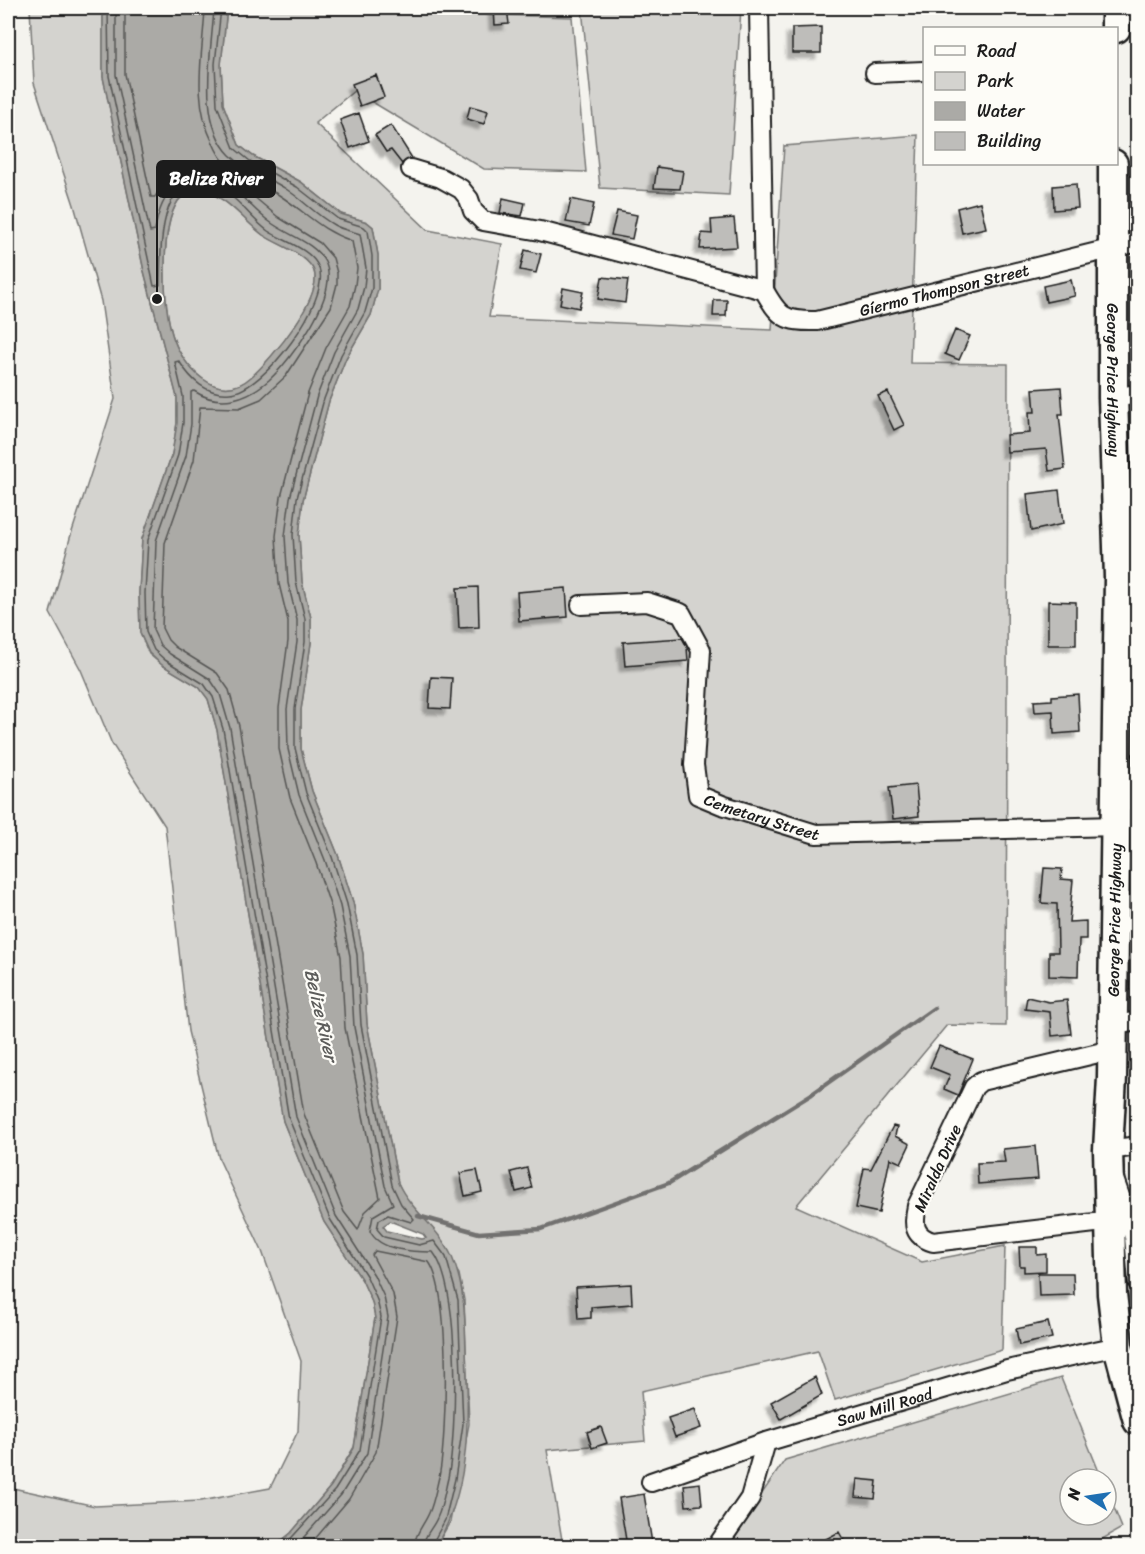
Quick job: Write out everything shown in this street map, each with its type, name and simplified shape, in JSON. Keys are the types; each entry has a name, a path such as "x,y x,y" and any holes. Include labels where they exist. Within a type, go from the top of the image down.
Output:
{"highway":[{"path":"1116,8 1116,27"},
{"name":"George Price Highway","path":"1113,165 1125,245 1128,576 1120,1032 1108,1158 1112,1221 1112,1294 1118,1346 1137,1421"}],"street":[{"path":"411,169 441,178 461,189 469,199 472,211 483,221 540,231 764,290 759,8"},
{"path":"874,73 923,71"},
{"name":"Gíermo Thompson Street","path":"764,290 782,316 794,322 817,321 1125,245"},
{"name":"Cemetary Street","path":"580,605 647,602 681,613 700,650 694,765 698,795 722,805 816,834 1123,809"},
{"name":"Miralda Drive","path":"1112,1221 933,1242 923,1239 915,1231 914,1221 917,1206 969,1097 981,1081 1120,1032"},
{"path":"1137,1146 1108,1158 1134,1236 1137,1282"},
{"name":"Saw Mill Road","path":"651,1482 765,1442 1007,1370 1118,1346"},
{"path":"717,1546 750,1498 765,1442"}],"green space":[{"path":"30,8 103,8 103,77 144,271 177,397 177,423 172,454 142,539 139,593 140,633 149,654 162,665 199,687 208,699 217,730 283,1121 324,1222 362,1280 372,1302 375,1318 354,1447 331,1486 291,1533 275,1546 8,1546 8,1487 95,1506 201,1501 270,1488 298,1431 301,1361 262,1251 219,1159 188,1031 165,826 112,744 81,670 50,613 70,538 115,399 101,301 74,205 34,83"},
{"path":"227,8 317,8 318,10 572,17 586,172 484,169 354,91 315,123 428,230 502,244 489,317 772,330 784,146 918,135 910,363 1008,364 1006,1026 947,1025 796,1206 922,1262 1005,1246 1002,1350 835,1400 818,1351 641,1391 645,1441 547,1450 563,1546 436,1546 450,1522 469,1424 464,1300 459,1274 422,1217 406,1200 398,1183 367,1024 363,954 353,902 338,855 312,791 301,749 301,710 311,643 311,618 302,582 299,535 303,500 329,401 346,358 371,315 378,289 378,255 373,227 367,222 341,214 301,182 253,156 239,145 223,104 221,65"},
{"path":"582,8 741,8 729,195 600,188"},
{"path":"202,190 220,198 263,235 302,257 312,267 315,278 305,309 283,342 252,377 239,385 226,387 214,385 192,370 177,346 169,320 165,266 168,229 172,213 183,196"},
{"path":"1061,1378 1097,1467 1058,1467 1058,1527 1118,1527 1118,1518 1122,1528 1090,1546 726,1546 785,1460"}],"water":[{"path":"103,8 227,8 221,65 223,104 239,145 253,156 301,182 341,214 367,222 373,227 378,255 378,289 371,315 346,358 329,401 303,500 299,535 302,582 311,618 311,643 301,710 301,749 312,791 338,855 353,902 363,954 367,1024 398,1183 410,1202 447,1247 462,1291 468,1401 465,1452 456,1500 436,1546 275,1546 291,1533 331,1486 354,1448 375,1318 372,1302 362,1280 324,1222 283,1121 217,730 208,699 199,687 162,665 149,653 140,633 139,593 142,539 172,454 177,423 177,397 144,271 103,77","holes":["202,190 220,198 263,235 302,257 312,267 315,278 305,309 283,342 260,369 239,385 226,387 214,385 202,379 192,370 177,346 169,320 165,266 168,229 172,213 183,196","390,1221 423,1234 426,1238 387,1231 383,1226"]}],"building":[{"path":"494,8 507,8 509,24 495,25"},
{"path":"821,27 821,53 792,53 792,28"},
{"path":"376,75 384,97 360,106 352,84"},
{"path":"470,106 488,111 484,124 467,119"},
{"path":"359,113 369,141 350,148 340,120"},
{"path":"391,125 412,158 402,164 391,150 386,152 375,135"},
{"path":"657,167 683,171 680,189 654,188"},
{"path":"1076,184 1078,208 1054,210 1053,186"},
{"path":"503,198 525,203 522,216 500,213"},
{"path":"571,199 594,204 589,226 566,222"},
{"path":"980,202 986,228 962,233 957,208"},
{"path":"617,211 637,215 632,239 611,235"},
{"path":"734,218 737,247 700,249 702,233 712,234 711,220"},
{"path":"525,250 541,254 536,273 520,270"},
{"path":"602,277 628,280 625,303 598,299"},
{"path":"1071,280 1075,296 1046,302 1043,286"},
{"path":"563,288 583,292 579,308 560,304"},
{"path":"714,300 727,300 726,316 713,316"},
{"path":"955,330 970,336 959,360 945,354"},
{"path":"1061,387 1063,414 1059,414 1065,469 1049,471 1046,449 1007,452 1006,435 1030,433 1029,412 1035,412 1033,389"},
{"path":"888,392 904,425 894,430 878,396"},
{"path":"1059,490 1063,524 1031,531 1027,494"},
{"path":"478,587 479,627 459,628 457,588"},
{"path":"566,588 568,617 519,621 517,592"},
{"path":"1048,601 1076,602 1076,645 1048,645"},
{"path":"682,638 687,647 688,661 625,666 623,642"},
{"path":"431,677 452,678 450,709 429,708"},
{"path":"1078,694 1080,732 1054,734 1053,711 1035,712 1034,701 1052,700 1052,696"},
{"path":"916,785 919,816 893,819 889,788"},
{"path":"1044,868 1062,869 1061,879 1073,880 1069,922 1086,921 1086,939 1079,939 1078,977 1049,976 1049,952 1058,952 1057,904 1041,903"},
{"path":"1027,997 1049,1002 1067,1000 1071,1034 1052,1036 1050,1012 1025,1009"},
{"path":"939,1046 973,1059 958,1095 944,1089 950,1075 930,1067"},
{"path":"893,1126 897,1127 895,1136 910,1144 901,1163 890,1158 879,1213 856,1208 864,1168 871,1169"},
{"path":"1035,1146 1038,1179 978,1184 977,1163 1005,1162 1003,1149"},
{"path":"527,1168 532,1188 516,1192 511,1172"},
{"path":"477,1170 482,1192 465,1196 460,1173"},
{"path":"1019,1247 1037,1247 1037,1255 1046,1254 1046,1271 1024,1272 1024,1266 1020,1266"},
{"path":"1038,1273 1073,1273 1074,1295 1039,1296"},
{"path":"631,1284 632,1304 591,1307 591,1318 578,1319 576,1287"},
{"path":"1048,1322 1052,1338 1019,1345 1016,1329"},
{"path":"815,1377 822,1395 781,1419 771,1402"},
{"path":"695,1409 701,1428 675,1437 668,1418"},
{"path":"601,1427 607,1443 592,1448 587,1432"},
{"path":"857,1479 877,1481 875,1499 855,1497"},
{"path":"700,1483 702,1505 686,1506 684,1485"},
{"path":"644,1494 652,1543 627,1546 619,1498"},
{"path":"839,1532 847,1546 813,1546"}],"waterway":[{"path":"418,1216 479,1233 541,1229 669,1183 812,1094 934,1008"}],"place":[{"name":"Belize River","path":"157,299"}]}
